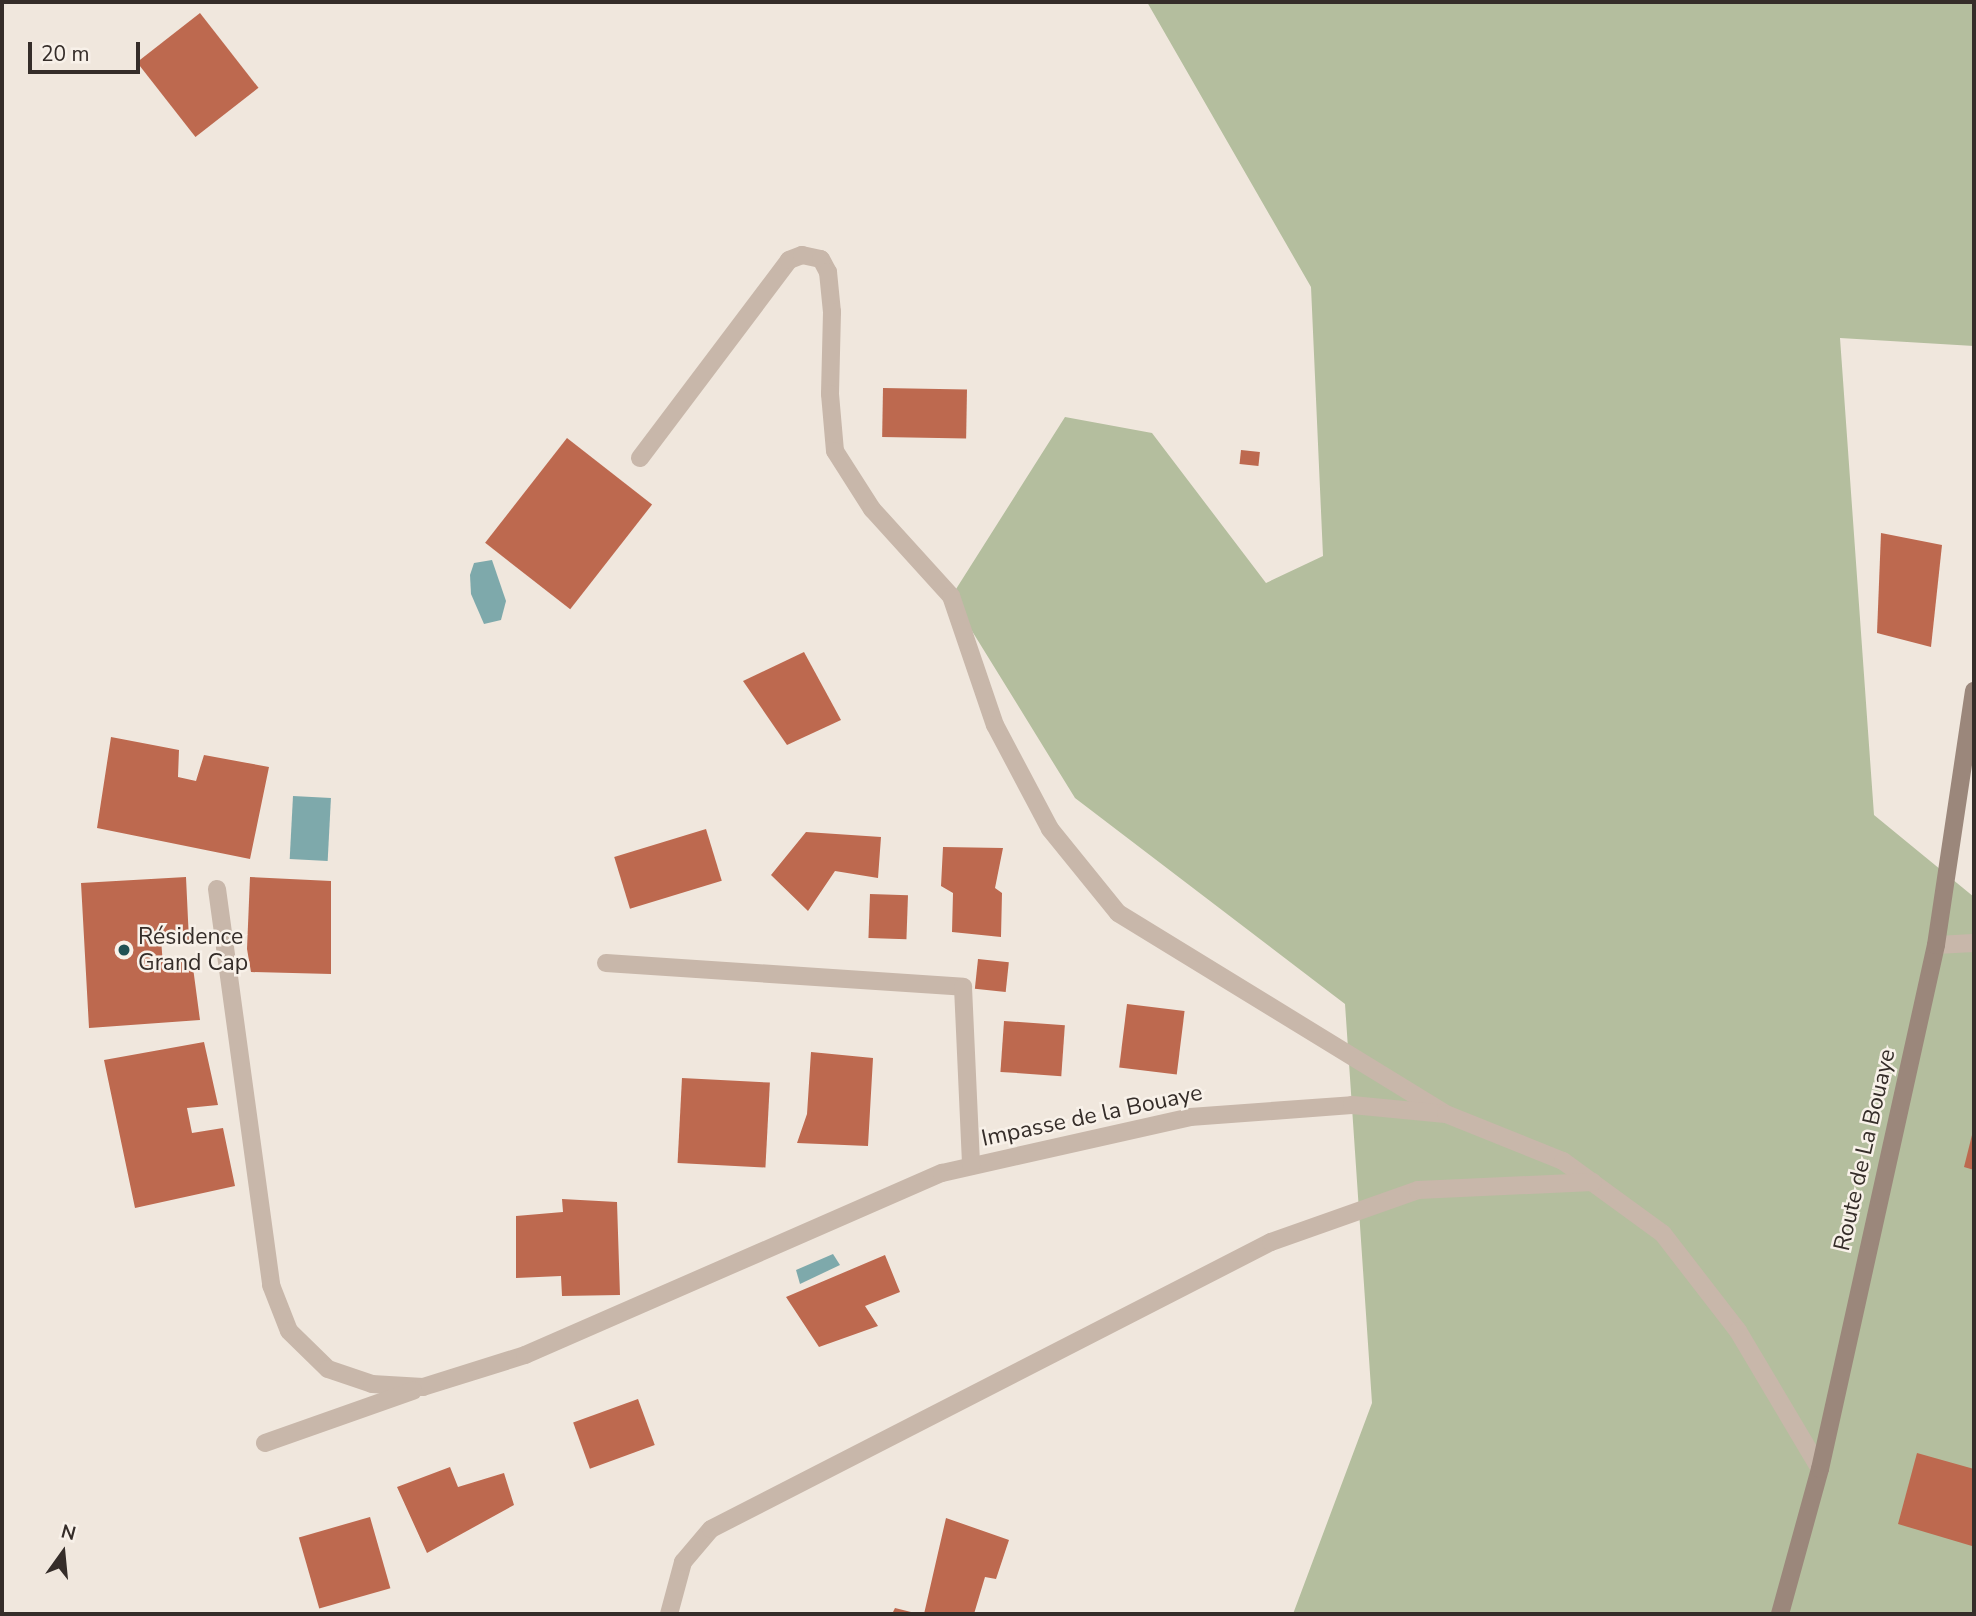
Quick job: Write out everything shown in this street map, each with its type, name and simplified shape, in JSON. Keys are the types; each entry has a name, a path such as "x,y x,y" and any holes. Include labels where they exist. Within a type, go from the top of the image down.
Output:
{"main road":[{"name":"Route de La Bouaye","path":"1780,1614 1820,1469 1936,945 1974,691"}],"street":[{"path":"640,458 789,260 802,255 821,259 828,272 832,312 830,394 835,451 872,509 951,597 995,725 1050,829 1118,913 1446,1114"},
{"name":"Impasse de la Bouaye","path":"217,889 259,1217 271,1285 289,1331 328,1369 372,1384 430,1384 525,1355 942,1173 1190,1116 1352,1105 1446,1114 1563,1161 1663,1234 1738,1331 1820,1469"},
{"path":"1936,945 1974,943"},
{"name":"Impasse de la Bouaye","path":"606,963 963,988 971,1166"},
{"path":"669,1614 683,1562 711,1529 1271,1242 1418,1190 1593,1182"},
{"path":"265,1443 430,1384"}],"green space":[{"path":"1147,2 1974,2 1974,346 1840,338 1874,815 1974,897 1974,1614 1293,1614 1372,1403 1345,1004 1075,798 951,597 1065,417 1152,433 1266,583 1323,556 1311,287"}],"water":[{"path":"492,560 506,601 501,620 484,624 471,594 470,575 474,563"},
{"path":"293,796 331,798 328,861 290,859"},
{"path":"833,1254 840,1265 800,1284 796,1270"}],"building":[{"path":"200,13 258,88 195,137 137,62"},
{"path":"883,388 967,389 966,438 882,437"},
{"path":"567,438 652,504 570,609 485,543"},
{"path":"1241,450 1260,452 1258,466 1240,464"},
{"path":"1881,533 1942,545 1931,647 1877,633"},
{"path":"804,652 841,720 787,745 743,681"},
{"name":"Résidence Grand Cap","path":"111,737 179,750 178,777 196,781 204,755 269,767 250,859 97,828"},
{"path":"706,829 722,881 630,909 614,857"},
{"path":"806,832 881,837 878,878 835,871 808,911 771,875"},
{"path":"943,847 1003,848 995,888 1002,893 1001,937 952,932 953,893 941,886"},
{"name":"Résidence Grand Cap","path":"186,877 189,941 161,939 163,965 192,960 200,1020 89,1028 81,883"},
{"name":"Résidence Grand Cap","path":"250,877 331,881 331,974 251,972 247,949"},
{"path":"870,894 908,895 906,939 868,938"},
{"path":"978,959 1009,962 1006,992 975,989"},
{"path":"1127,1004 1185,1011 1177,1075 1119,1068"},
{"path":"1004,1021 1065,1025 1061,1076 1000,1072"},
{"name":"Résidence Grand Cap","path":"204,1042 218,1105 187,1108 192,1133 223,1128 235,1186 135,1208 104,1060"},
{"path":"811,1052 873,1058 868,1146 797,1143 807,1114"},
{"path":"682,1078 770,1083 765,1167 678,1163"},
{"path":"1974,1131 1974,1170 1964,1167"},
{"path":"562,1199 617,1202 620,1295 562,1296 561,1276 516,1278 516,1216 563,1212"},
{"path":"885,1255 900,1292 865,1306 878,1326 819,1347 786,1297"},
{"path":"638,1399 655,1445 590,1469 573,1423"},
{"path":"1917,1453 1974,1469 1972,1546 1898,1524"},
{"path":"450,1467 458,1487 504,1473 514,1505 427,1553 397,1487"},
{"path":"370,1517 390,1588 319,1609 299,1537"},
{"path":"946,1518 1009,1540 996,1579 985,1577 974,1614 924,1614"},
{"path":"895,1608 915,1613 915,1614 892,1614"}],"place":[{"name":"Résidence Grand Cap","path":"124,950"}]}
